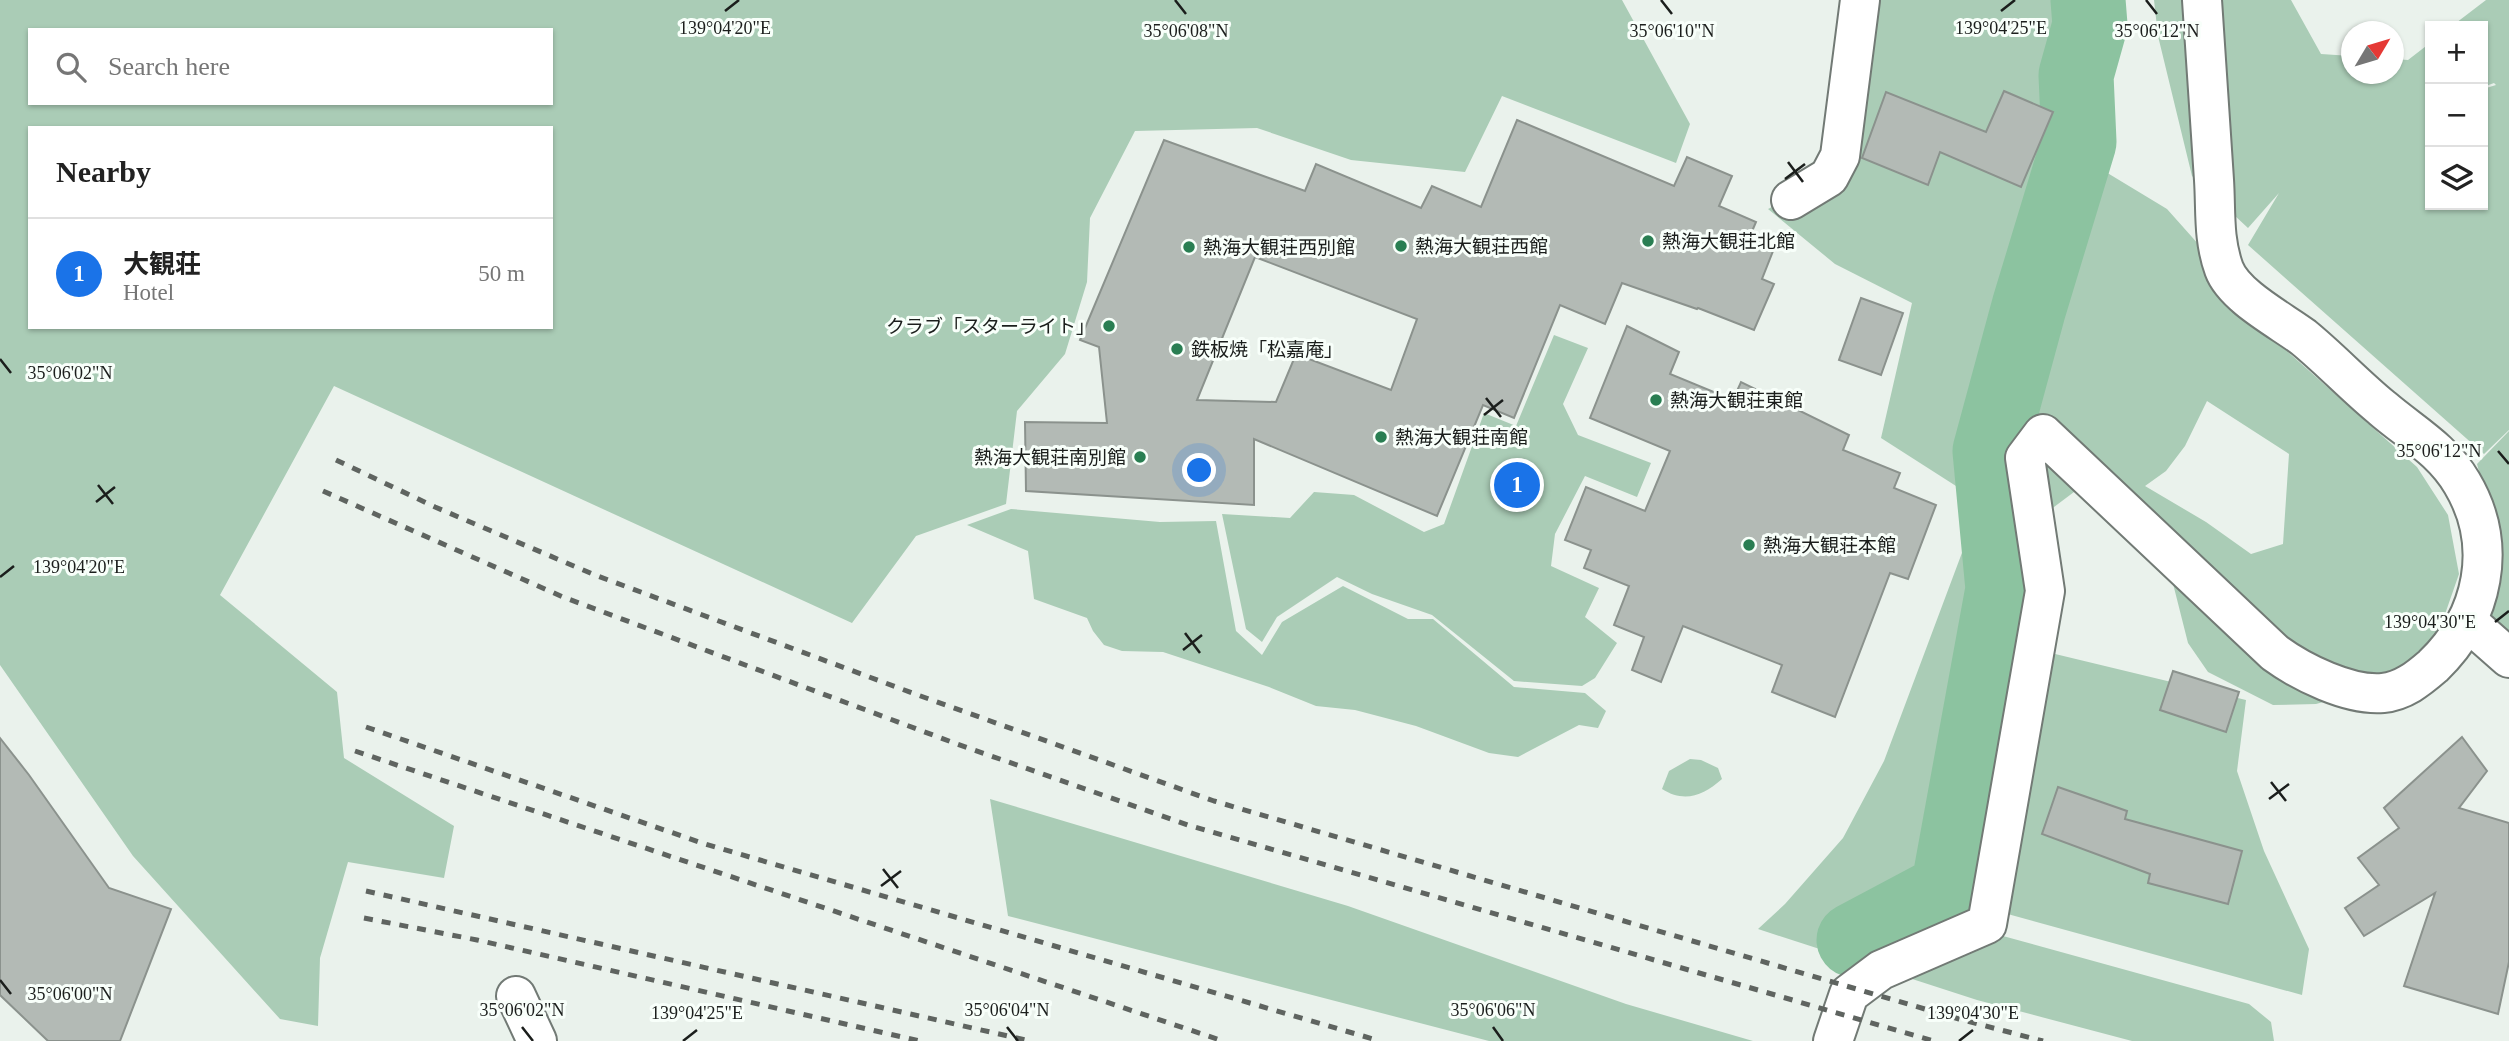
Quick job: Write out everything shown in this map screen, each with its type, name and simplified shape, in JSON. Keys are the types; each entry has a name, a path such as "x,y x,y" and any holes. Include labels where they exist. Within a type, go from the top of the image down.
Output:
{"street":[{"path":"1791,200 1829,177 1840,156 1860,0"},
{"path":"1833,1041 1849,994 1881,970 1987,924 2045,591 2025,458 2043,434 2275,653 2316,677 2351,689 2382,693 2415,683 2444,655 2467,621 2480,592 2483,553 2479,515 2462,483 2441,454 2382,409 2303,338 2250,301 2224,272 2214,234 2214,188 2202,0"},
{"path":"2467,621 2509,657"},
{"path":"516,996 537,1041"}],"green space":[{"path":"0,0 1622,0 1690,124 1676,163 1502,96 1465,172 1351,160 1257,128 1135,131 1090,218 1087,282 1065,354 1017,411 1006,504 916,536 852,623 334,386 220,595 337,692 344,758 454,826 444,878 348,862 320,958 318,1026 280,1019 133,856 0,665"},
{"path":"1879,0 2099,0 2065,72 2076,75 2036,267 2036,345 2041,305 2081,157 2167,209 2200,246 2223,294 2417,467 2448,515 2459,574 2436,640 2444,655 2363,691 2316,704 2273,705 2208,672 2188,643 2164,548 2078,489 2046,513 1992,933 2249,1004 2271,1022 2274,1041 2132,1041 1977,1000 1758,929 1785,904 1843,838 1884,761 1981,502 1881,438 1912,303 1835,264 1768,209 1824,181 1872,31","holes":["2207,401 2289,454 2283,544 2251,554 2206,522 2145,486 2166,471 2185,446"]},
{"path":"2154,0 2291,0 2321,54 2341,55 2341,84 2404,84 2404,60 2408,60 2425,47 2425,210 2488,210 2488,87 2496,85 2488,85 2488,21 2459,21 2486,0 2509,0 2509,430 2484,454 2248,245 2279,193 2248,228 2192,176 2158,36"},
{"path":"1554,335 1588,348 1563,404 1578,435 1651,463 1637,497 1585,476 1555,534 1551,566 1599,588 1585,617 1617,643 1595,678 1582,686 1514,681 1432,615 1372,594 1337,577 1277,617 1262,642 1246,629 1222,514 1290,518 1314,492 1354,495 1424,532 1444,524 1484,413 1516,426"},
{"path":"2509,431 2509,640 2483,611 2482,483 2477,464"},
{"path":"1011,509 1160,522 1216,521 1236,631 1262,655 1282,622 1343,586 1408,619 1433,619 1514,687 1585,693 1606,711 1598,728 1579,725 1518,757 1489,753 1416,726 1355,710 1316,706 1269,687 1163,652 1122,651 1104,645 1087,618 1034,599 1028,551 967,525"},
{"path":"2051,653 2246,700 2237,771 2264,851 2309,949 2302,995 2004,913"},
{"path":"1690,759 1701,760 1718,768 1722,779 1708,790 1693,796 1678,796 1662,789 1669,771"},
{"path":"990,799 1348,906 1626,1004 1753,1041 1489,1041 1008,916"}],"building":[{"path":"2004,91 2053,112 2021,187 1940,152 1928,185 1862,158 1886,92 1986,132"},
{"path":"1517,120 1674,186 1687,157 1732,176 1719,206 1756,222 1750,236 1775,246 1762,279 1774,284 1754,330 1622,283 1605,324 1560,305 1514,418 1483,405 1437,516 1254,439 1254,505 1026,491 1025,422 1107,423 1099,347 1080,340 1164,140 1305,191 1316,164 1421,208 1432,186 1481,207","holes":["1255,257 1417,319 1391,390 1296,354 1276,402 1197,400"]},
{"path":"1861,298 1903,313 1881,375 1839,360"},
{"name":"熱海大観荘本館","path":"1627,326 1679,352 1670,374 1733,400 1741,382 1849,435 1843,450 1900,473 1894,488 1936,505 1908,579 1890,573 1835,717 1772,692 1782,665 1683,626 1661,682 1632,670 1644,637 1614,625 1629,586 1584,568 1591,550 1565,540 1586,487 1645,511 1670,451 1590,418"},
{"path":"2173,671 2239,692 2226,732 2160,710"},
{"path":"2462,737 2487,771 2459,808 2509,823 2509,962 2498,1014 2404,986 2435,893 2364,936 2345,908 2379,885 2358,858 2399,828 2384,808"},
{"path":"0,738 109,888 171,909 120,1041 48,1041 0,995"},
{"path":"2058,787 2127,811 2125,819 2242,851 2228,904 2148,883 2150,874 2042,834"}],"waterway":[{"path":"1854,940 1948,890 2003,589 1990,451 2029,307 2079,142 2076,75 2090,25 2088,0"}],"railway":[{"path":"336,460 435,507 595,575 1214,801 1959,1019 2043,1041"},
{"path":"323,491 563,597 957,744 1188,825 1934,1041"},
{"path":"366,727 705,844 1380,1041"},
{"path":"355,751 1223,1041"},
{"path":"366,891 1030,1041"},
{"path":"364,918 477,940 920,1041"}],"place":[{"name":"熱海大観荘北館","path":"1648,241"},
{"name":"熱海大観荘西館","path":"1401,246"},
{"name":"熱海大観荘西別館","path":"1189,247"},
{"name":"クラブ「スターライト」","path":"1109,326"},
{"name":"鉄板焼「松嘉庵」","path":"1177,349"},
{"name":"熱海大観荘東館","path":"1656,400"},
{"name":"熱海大観荘南館","path":"1381,437"},
{"name":"熱海大観荘南別館","path":"1140,457"},
{"name":"大観荘","path":"1517,485"},
{"name":"熱海大観荘本館","path":"1749,545"}]}
